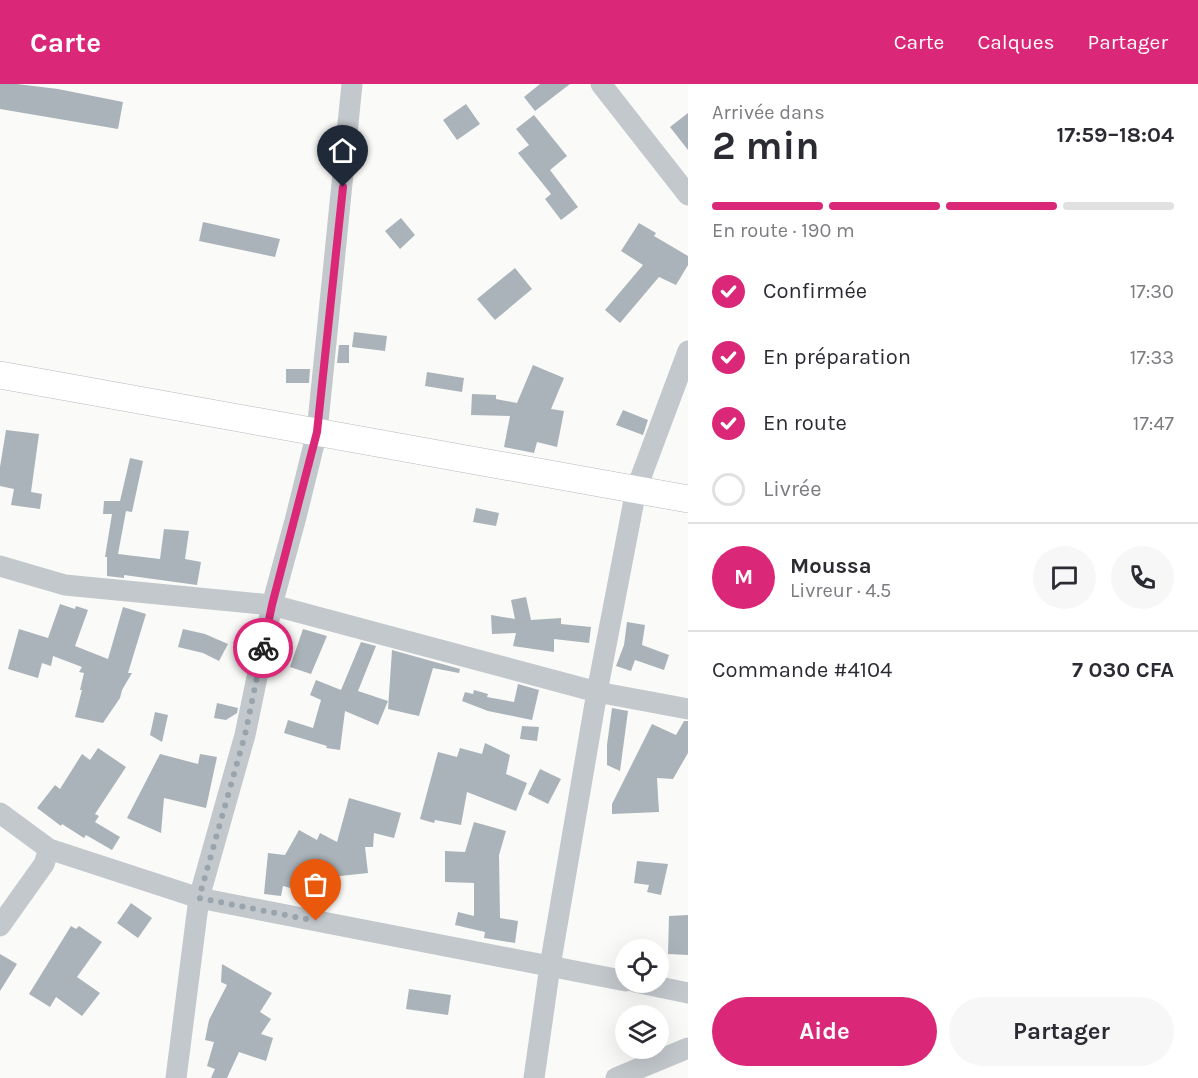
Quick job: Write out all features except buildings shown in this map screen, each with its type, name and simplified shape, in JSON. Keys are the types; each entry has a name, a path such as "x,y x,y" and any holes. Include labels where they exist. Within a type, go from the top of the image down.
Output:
{"main road":[{"path":"0,375 688,499"}],"street":[{"path":"176,1078 199,898 245,735 272,605 317,432 352,84"},
{"path":"601,84 688,195"},
{"path":"534,1078 550,966 597,692 636,490 688,351"},
{"path":"0,566 65,585 272,605 597,692 688,709"},
{"path":"0,813 47,857 83,860 199,898 615,979"},
{"path":"0,926 47,857"},
{"path":"669,989 688,993"},
{"path":"616,1078 688,1048"}],"way so far":[{"path":"263,648 245,735 199,898 316,921"}],"route":[{"path":"263,648 317,432 343,187"}]}
